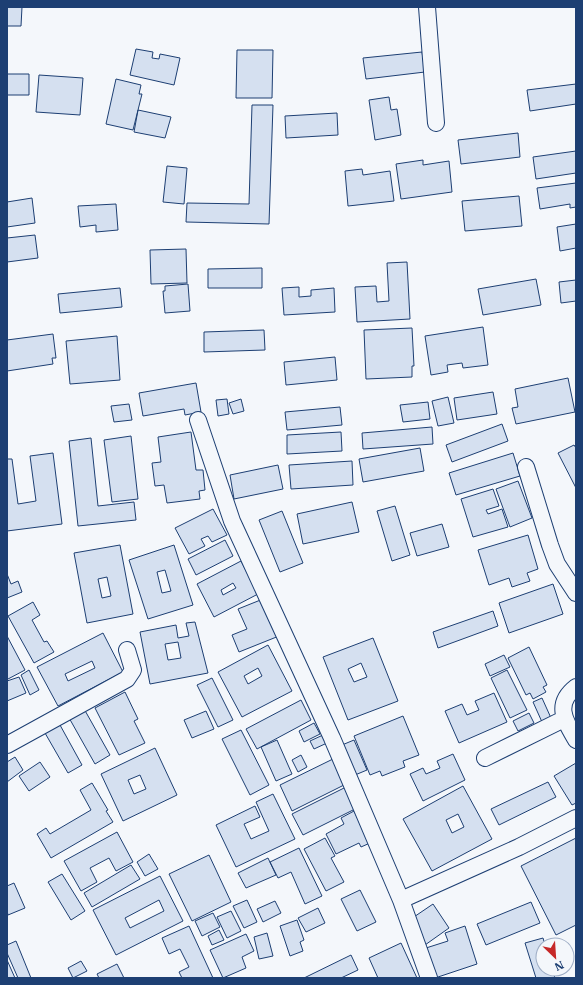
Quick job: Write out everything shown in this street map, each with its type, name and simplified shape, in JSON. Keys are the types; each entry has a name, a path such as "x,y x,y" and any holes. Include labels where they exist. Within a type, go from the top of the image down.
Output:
{"street":[{"path":"428,7 436,123"},
{"path":"198,420 232,521 332,738 401,900 428,978"},
{"path":"526,467 557,564 576,593"},
{"path":"7,745 127,679 133,670 127,650"},
{"path":"576,687 571,691 563,705 564,719 576,740"},
{"path":"484,758 564,719"},
{"path":"401,900 519,847 576,818"}],"building":[{"path":"7,7 22,7 21,26 7,26"},
{"path":"136,49 153,52 152,58 159,59 160,54 180,58 174,85 130,75"},
{"path":"237,50 273,50 272,98 236,98"},
{"path":"422,52 425,72 366,79 363,58"},
{"path":"7,74 29,74 29,95 7,95"},
{"path":"39,75 83,78 80,115 36,112"},
{"path":"116,79 141,85 139,94 142,94 133,130 106,124"},
{"path":"576,84 576,104 530,111 527,90"},
{"path":"389,97 391,110 397,109 401,135 375,140 369,100"},
{"path":"252,105 273,105 269,224 186,222 187,203 249,204"},
{"path":"138,110 171,117 165,138 134,132"},
{"path":"337,113 338,135 286,138 285,116"},
{"path":"518,133 520,157 461,164 458,140"},
{"path":"576,151 576,173 536,179 533,157"},
{"path":"423,160 423,165 449,161 452,192 401,199 396,164"},
{"path":"167,166 187,168 184,204 163,202"},
{"path":"362,169 363,175 390,171 394,201 348,206 345,171"},
{"path":"576,183 576,207 570,208 570,204 540,209 537,188"},
{"path":"519,196 522,226 465,231 462,201"},
{"path":"32,198 35,223 7,227 7,202"},
{"path":"116,204 118,230 96,232 96,225 80,227 78,206"},
{"path":"576,224 576,248 560,251 557,227"},
{"path":"35,235 38,258 7,262 7,238"},
{"path":"186,249 187,283 151,284 150,250"},
{"path":"407,262 410,319 357,322 355,287 376,286 377,302 389,301 387,263"},
{"path":"262,268 262,288 208,288 208,269"},
{"path":"536,279 541,305 483,315 478,289"},
{"path":"576,280 576,301 561,303 559,282"},
{"path":"188,284 190,311 165,313 163,291 165,291 165,286"},
{"path":"299,287 299,297 311,296 311,290 334,288 335,312 284,315 282,288"},
{"path":"120,288 122,307 60,313 58,294"},
{"path":"483,327 488,365 463,368 462,363 447,365 448,372 431,375 425,336"},
{"path":"412,328 414,366 412,366 412,377 366,379 364,330"},
{"path":"264,330 265,350 204,352 204,332"},
{"path":"53,334 56,358 52,358 53,364 7,371 7,340"},
{"path":"117,336 120,380 70,384 66,341"},
{"path":"335,357 337,380 286,385 284,362"},
{"path":"568,378 575,412 516,424 512,408 518,407 515,389"},
{"path":"196,383 201,412 185,415 184,409 143,416 139,393"},
{"path":"493,392 497,414 457,420 454,398"},
{"path":"448,397 454,423 438,426 432,401"},
{"path":"227,399 229,414 218,416 216,400"},
{"path":"241,399 244,411 233,414 229,403"},
{"path":"428,402 430,419 403,422 400,405"},
{"path":"129,404 132,420 114,422 111,406"},
{"path":"340,407 342,425 287,430 285,412"},
{"path":"502,424 508,441 452,462 446,445"},
{"path":"432,427 433,444 363,449 362,433"},
{"path":"191,432 196,470 203,470 205,490 199,491 200,499 167,503 164,485 155,486 152,463 161,462 158,437"},
{"path":"341,432 342,451 287,454 287,435"},
{"path":"131,436 138,499 112,502 104,440"},
{"path":"91,438 98,506 134,502 136,520 78,526 69,441"},
{"path":"574,445 576,448 576,488 558,453"},
{"path":"420,448 424,471 363,482 359,459"},
{"path":"53,453 62,524 7,531 7,459 12,459 18,504 36,501 30,456"},
{"path":"513,453 520,476 456,495 449,473"},
{"path":"352,461 353,485 291,489 289,465"},
{"path":"278,465 283,489 234,499 230,475"},
{"path":"518,481 532,518 510,527 496,489"},
{"path":"493,489 499,506 486,510 488,514 502,509 508,527 473,537 461,499"},
{"path":"352,502 359,532 303,544 297,514"},
{"path":"395,506 410,555 392,561 377,511"},
{"path":"213,509 227,535 212,542 208,536 201,539 205,546 189,554 175,528"},
{"path":"282,511 303,563 280,572 259,520"},
{"path":"442,524 449,547 417,556 410,533"},
{"path":"528,535 538,569 527,573 530,581 512,587 509,578 489,585 478,550"},
{"path":"225,540 233,556 196,575 188,559"},
{"path":"120,545 133,614 87,623 74,553","holes":["107,577 111,596 102,598 98,579"]},
{"path":"174,545 193,605 148,619 129,560","holes":["165,570 171,591 162,593 157,572"]},
{"path":"241,561 258,594 214,617 197,584","holes":["233,583 236,588 223,595 221,590"]},
{"path":"7,574 11,584 18,581 22,592 7,598"},
{"path":"553,584 563,614 509,633 499,603"},
{"path":"263,599 279,636 239,652 232,635 247,629 238,609"},
{"path":"33,602 40,615 32,620 44,642 47,641 54,652 34,663 8,616"},
{"path":"493,611 498,626 438,648 433,632"},
{"path":"195,622 208,673 150,684 140,632 176,625 178,638 189,636 186,623","holes":["178,642 181,658 168,660 165,644"]},
{"path":"103,633 123,672 58,706 37,667","holes":["92,661 95,668 68,681 65,674"]},
{"path":"7,636 25,670 8,679 7,678"},
{"path":"373,638 398,701 348,720 323,657","holes":["361,663 367,677 354,682 348,669"]},
{"path":"268,645 292,691 242,717 218,672","holes":["258,668 262,676 248,684 244,676"]},
{"path":"529,647 547,685 543,687 546,692 533,699 530,693 526,695 508,658"},
{"path":"504,655 510,667 490,676 485,664"},
{"path":"29,670 39,690 30,695 21,675"},
{"path":"507,670 527,710 510,718 491,678"},
{"path":"19,677 26,693 7,701 7,681"},
{"path":"212,678 233,720 218,727 197,685"},
{"path":"125,692 138,719 134,721 145,743 119,755 95,708"},
{"path":"494,693 507,722 459,743 445,711 462,704 467,715 479,710 475,701"},
{"path":"542,698 551,718 542,722 533,702"},
{"path":"301,700 311,720 257,749 246,729"},
{"path":"83,707 110,755 95,764 68,716"},
{"path":"206,711 214,729 192,738 184,720"},
{"path":"529,713 534,723 518,731 513,721"},
{"path":"403,716 419,755 403,761 405,767 382,776 380,771 370,775 354,736"},
{"path":"314,723 320,734 304,742 299,731"},
{"path":"60,725 82,765 68,773 45,733"},
{"path":"241,730 269,785 250,795 222,739"},
{"path":"323,735 327,743 314,749 310,741"},
{"path":"277,740 292,774 276,781 261,747"},
{"path":"354,740 367,770 355,775 342,745"},
{"path":"155,748 177,795 123,821 101,774","holes":["140,775 146,789 134,794 128,780"]},
{"path":"453,754 465,780 423,801 410,774 423,768 426,774 440,768 437,761"},
{"path":"301,755 307,767 298,772 292,760"},
{"path":"15,757 23,770 7,782 7,762"},
{"path":"335,758 348,783 292,811 280,785"},
{"path":"40,762 50,777 29,791 19,776"},
{"path":"576,763 576,803 572,805 554,776"},
{"path":"548,782 556,797 499,825 491,809"},
{"path":"92,783 108,810 106,811 113,822 51,858 37,834 46,828 50,834 91,810 80,790"},
{"path":"348,786 359,807 303,835 292,814"},
{"path":"463,786 492,839 432,871 403,819","holes":["458,814 464,827 452,833 446,820"]},
{"path":"273,794 295,839 236,867 216,825 255,806 260,817 244,824 251,839 269,831 256,802"},
{"path":"354,811 370,843 361,847 359,843 336,854 326,834 344,824 341,818"},
{"path":"117,832 133,862 116,871 109,858 90,868 97,882 81,891 64,861"},
{"path":"325,838 335,856 331,858 344,882 326,891 304,849"},
{"path":"576,838 576,925 556,935 521,866"},
{"path":"299,848 322,896 305,904 291,872 278,878 270,862"},
{"path":"149,854 158,869 145,876 137,862"},
{"path":"209,855 231,902 192,921 169,874"},
{"path":"268,858 276,875 246,888 238,873"},
{"path":"131,865 140,879 92,907 84,893"},
{"path":"62,874 85,911 71,920 48,882"},
{"path":"160,876 183,921 116,955 93,910","holes":["159,900 164,911 130,928 125,918"]},
{"path":"14,883 25,908 8,915 7,886"},
{"path":"360,890 376,922 357,931 341,899"},
{"path":"247,900 257,922 244,928 233,906"},
{"path":"275,901 281,913 263,922 257,909"},
{"path":"531,902 540,923 486,945 477,924"},
{"path":"433,904 449,928 425,945 408,921"},
{"path":"318,908 325,923 306,932 298,918"},
{"path":"231,911 241,931 227,938 217,917"},
{"path":"213,913 220,927 202,936 195,921"},
{"path":"297,920 304,940 300,942 303,951 290,956 280,926"},
{"path":"189,926 213,978 182,978 179,972 189,967 180,949 169,954 162,938"},
{"path":"465,926 477,964 435,978 426,948 448,941 445,933"},
{"path":"219,930 224,940 212,945 208,936"},
{"path":"267,933 273,956 259,959 254,937"},
{"path":"246,934 254,951 242,957 246,968 223,978 210,950"},
{"path":"535,940 535,975 525,943"},
{"path":"16,941 31,978 18,978 7,953 7,945"},
{"path":"401,943 417,978 378,978 369,958"},
{"path":"351,955 358,970 341,978 304,978"},
{"path":"7,960 15,978 7,978"},
{"path":"81,961 87,971 73,978 68,968"},
{"path":"117,964 124,978 99,978 97,974"},
{"path":"536,977 555,978 536,978"}]}
